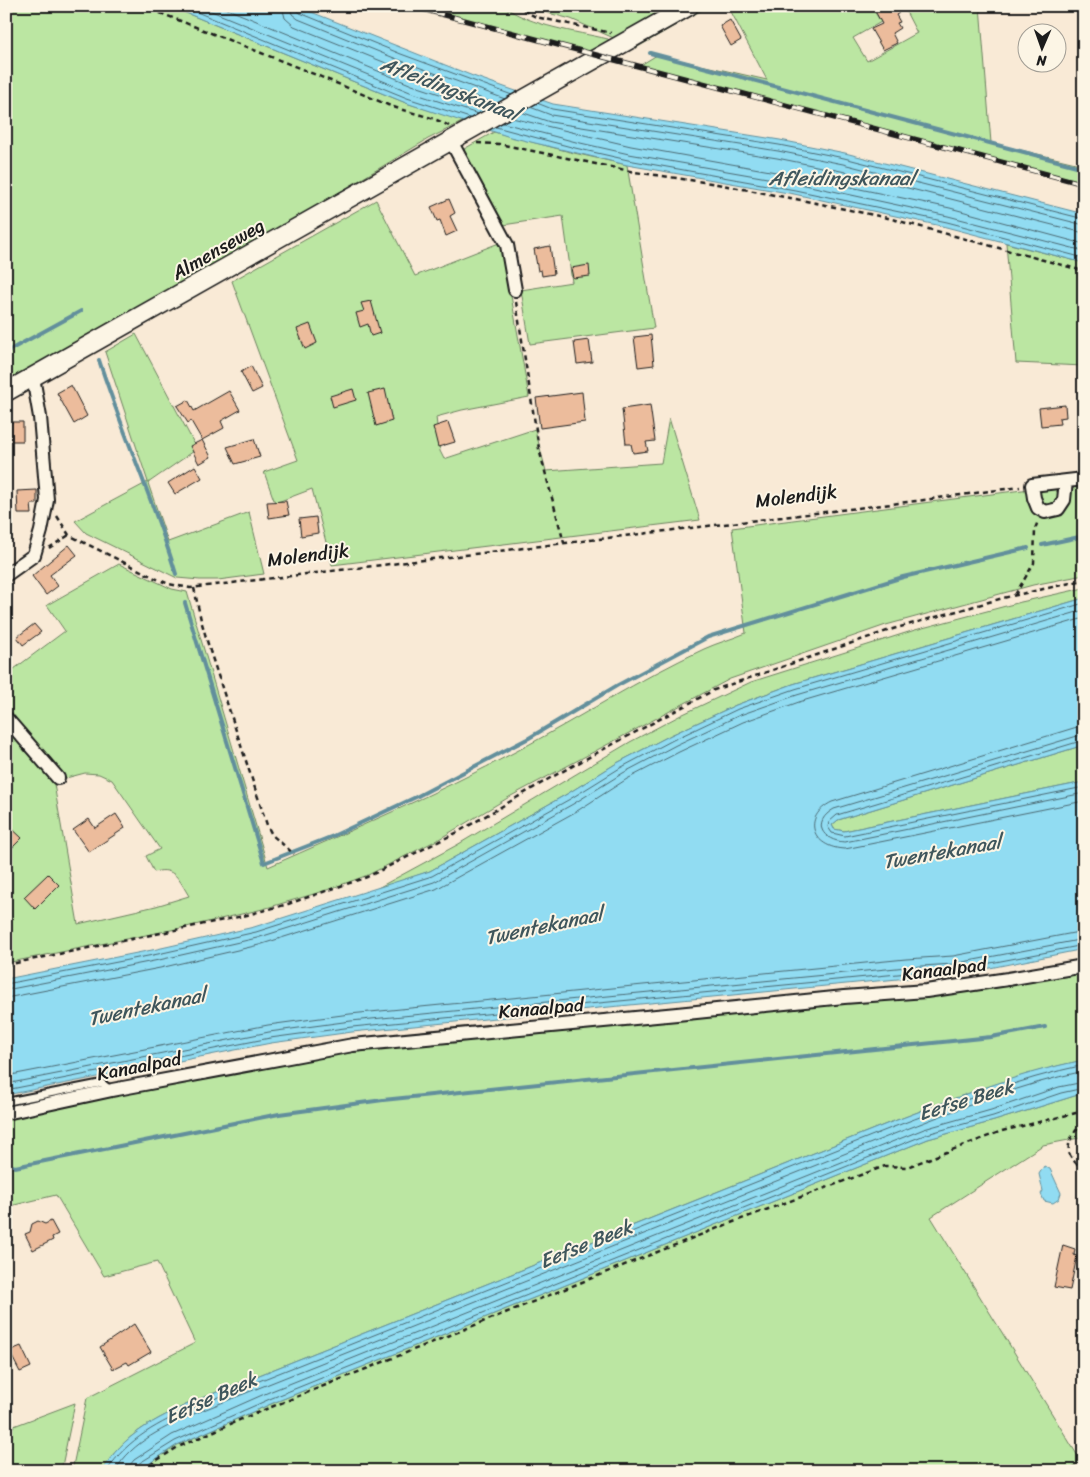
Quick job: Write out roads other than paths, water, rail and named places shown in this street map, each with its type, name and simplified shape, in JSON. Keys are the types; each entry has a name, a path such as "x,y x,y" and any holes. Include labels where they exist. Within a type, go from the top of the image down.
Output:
{"main road":[{"name":"Almenseweg","path":"6,392 689,6"}],"street":[{"path":"461,136 507,245 515,290"},
{"path":"6,575 34,555 47,500 45,457 33,377"},
{"path":"1066,481 1062,505 1053,511 1045,512 1035,504 1032,485 1066,481 1084,479"},
{"path":"6,718 58,778"},
{"name":"Kanaalpad","path":"6,1113 112,1090 353,1044 668,1015 844,996 926,991 1008,980 1084,966"}],"lane":[{"path":"6,1102 102,1083 112,1090"}],"water":[{"name":"Afleidingskanaal","path":"169,6 296,6 473,76 553,104 780,140 845,153 1084,214 1084,263 946,227 794,194 627,165 510,137 406,103"},
{"name":"Twentekanaal","path":"1084,598 1084,745 838,820 832,825 834,829 844,831 1084,782 1084,949 955,975 352,1032 271,1043 6,1095 6,979 157,949 254,927 430,871 567,794 617,763 671,735 736,705 793,684"},
{"name":"Eefse Beek","path":"1084,1060 1084,1093 928,1139 273,1403 177,1445 138,1471 102,1471 120,1447 141,1429 192,1402 889,1123 1010,1079"},
{"path":"1044,1166 1050,1169 1061,1193 1059,1199 1053,1203 1044,1201 1041,1194 1043,1191 1039,1174"}],"waterway":[{"path":"650,53 1084,168"},
{"path":"6,352 81,311"},
{"path":"99,360 176,574"},
{"path":"1042,545 1084,536"},
{"path":"185,603 264,863 333,836 416,797 529,738 618,685 708,637 903,577 1028,548"},
{"path":"6,1164 15,1167 279,1114 383,1100 991,1037 1045,1027"}],"railway":[{"path":"411,6 1084,184"}]}
